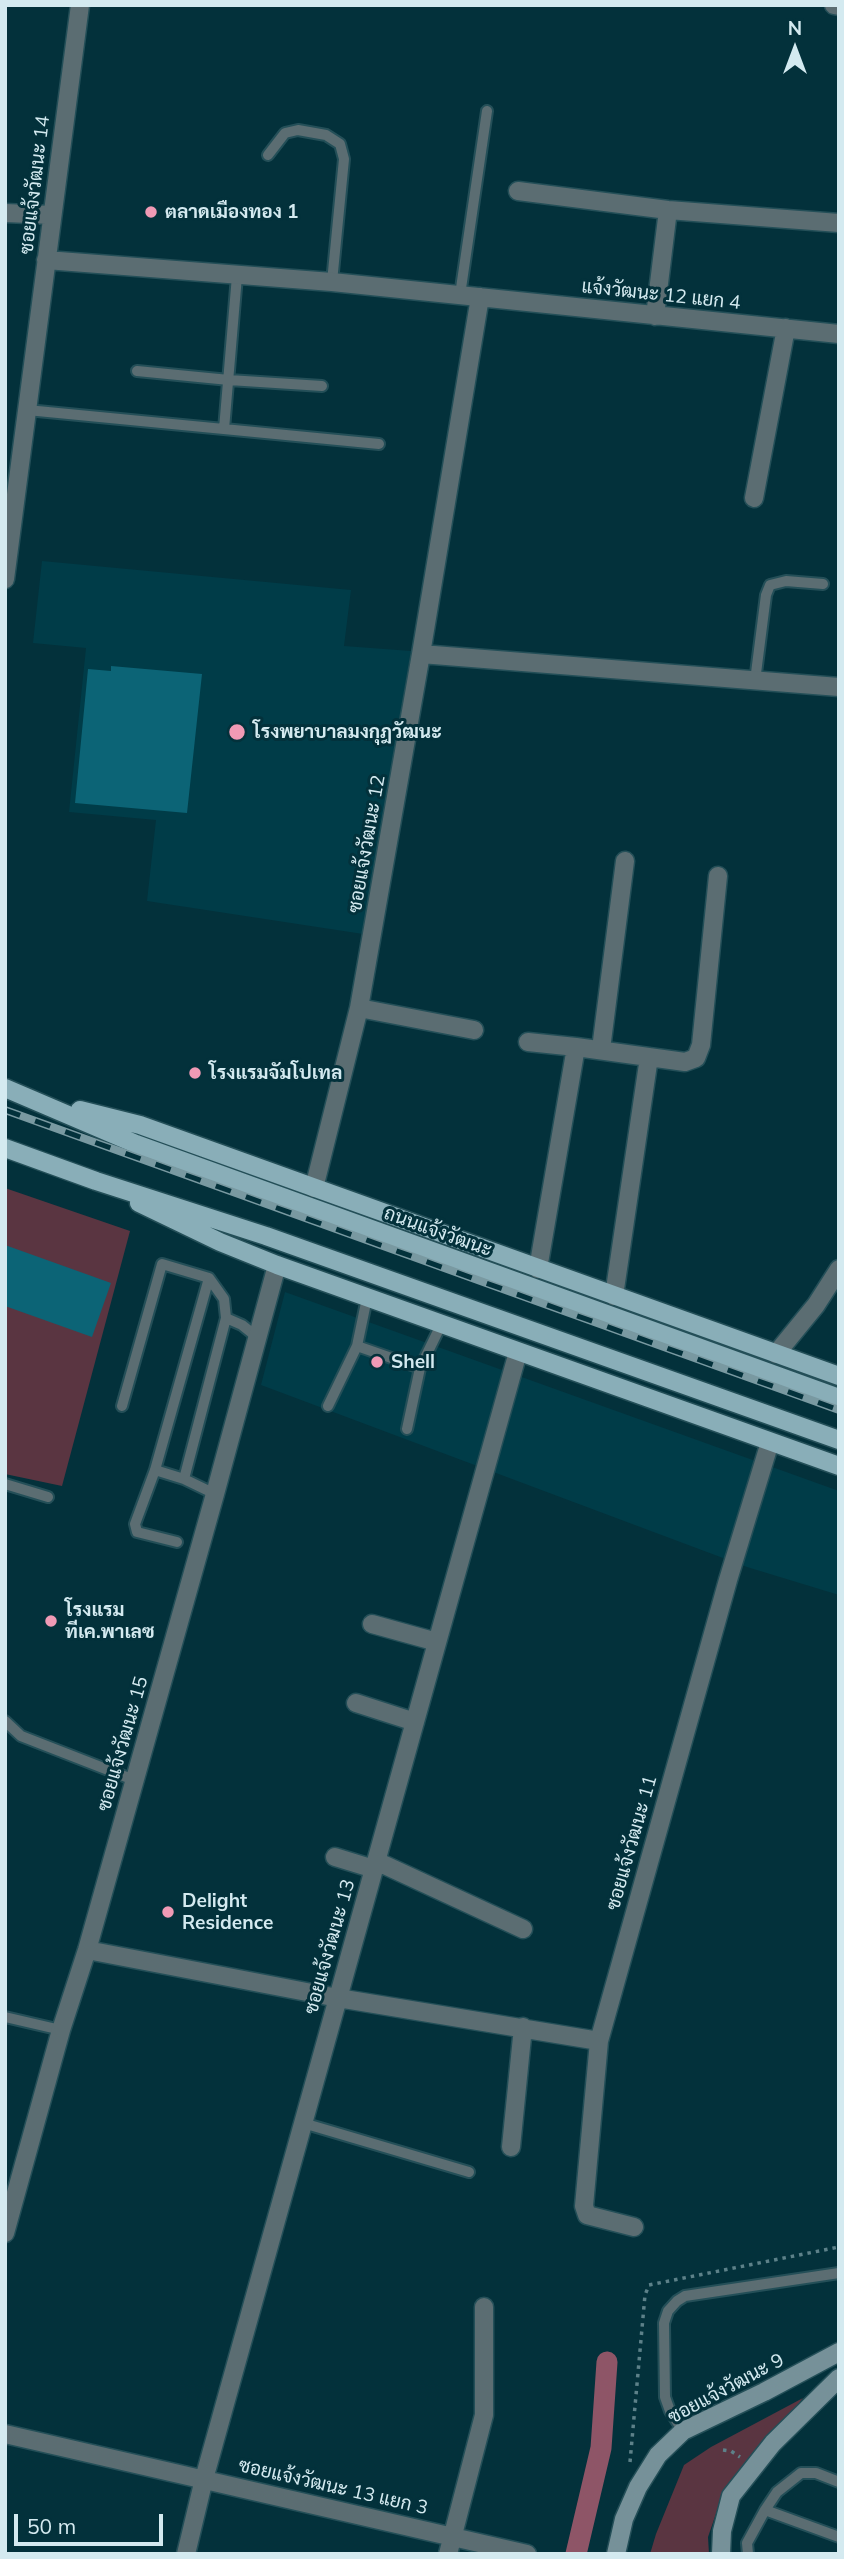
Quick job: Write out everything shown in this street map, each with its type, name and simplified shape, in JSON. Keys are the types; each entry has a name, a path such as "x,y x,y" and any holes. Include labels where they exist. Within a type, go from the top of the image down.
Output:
{"main road":[{"name":"ถนนแจ้งวัฒนะ","path":"5,1088 136,1144 839,1398"},
{"name":"ถนนแจ้งวัฒนะ","path":"26,1096 140,1125 839,1376"},
{"path":"5,1148 96,1181 221,1221 839,1440"},
{"path":"96,1181 172,1220 277,1265 839,1466"}],"street":[{"name":"ซอยแจ้งวัฒนะ 14","path":"5,579 13,458 27,410 80,5"},
{"path":"518,191 668,209 839,223"},
{"path":"655,316 668,209"},
{"path":"5,213 52,215"},
{"name":"แจ้งวัฒนะ 12 แยก 4","path":"46,260 332,282 839,334"},
{"name":"ซอยแจ้งวัฒนะ 12","path":"314,1188 359,1008 480,297"},
{"path":"754,498 786,328"},
{"path":"421,654 839,687"},
{"path":"601,1049 625,861"},
{"path":"528,1041 685,1062 695,1058 701,1045 718,876"},
{"path":"359,1008 474,1030"},
{"path":"538,1269 576,1047"},
{"path":"614,1296 649,1057"},
{"name":"ซอยแจ้งวัฒนะ 15","path":"5,2233 215,1494 277,1265"},
{"path":"776,1353 816,1305 839,1269"},
{"name":"ซอยแจ้งวัฒนะ 13","path":"186,2554 204,2479 518,1352"},
{"name":"ซอยแจ้งวัฒนะ 11","path":"634,2227 587,2215 584,2206 599,2041 727,1580 770,1442"},
{"path":"372,1624 437,1642"},
{"path":"356,1703 415,1721"},
{"path":"335,1857 375,1865 523,1929"},
{"path":"86,1950 338,1998 599,2041"},
{"path":"511,2147 523,2027"},
{"path":"450,2545 484,2415 484,2307"},
{"name":"ซอยแจ้งวัฒนะ 9","path":"616,2554 624,2519 638,2487 658,2455 683,2431 839,2352"},
{"path":"721,2554 722,2531 731,2496 773,2443 839,2378"},
{"name":"ซอยแจ้งวัฒนะ 13 แยก 3","path":"5,2434 204,2479 450,2545 527,2554"}],"lane":[{"path":"460,295 487,111"},
{"path":"268,155 285,133 298,130 326,135 340,144 344,159 332,282"},
{"path":"224,429 237,276"},
{"path":"137,371 322,386"},
{"path":"27,410 380,444"},
{"path":"755,681 766,595 770,585 786,581 822,584"},
{"path":"122,1406 162,1265 209,1278 224,1298 226,1318 184,1479"},
{"path":"177,1542 137,1532 135,1524 155,1470 209,1278"},
{"path":"328,1406 357,1346 367,1298"},
{"path":"226,1318 242,1325 257,1337"},
{"path":"407,1430 420,1368 441,1325"},
{"path":"357,1346 420,1368"},
{"path":"155,1470 184,1479 215,1494"},
{"path":"5,1484 48,1497"},
{"path":"5,1721 21,1736 134,1780"},
{"path":"5,2017 61,2030"},
{"path":"303,2123 469,2172"},
{"path":"683,2431 670,2411 665,2397 664,2323 668,2311 677,2301 685,2296 839,2273"},
{"path":"748,2554 747,2543 765,2510 777,2492 801,2473 816,2473 839,2482"},
{"path":"765,2510 839,2537"}],"path":[{"path":"630,2465 645,2295 649,2285 839,2247"},
{"path":"723,2450 739,2456 743,2465"}],"shaded area":[{"name":"โรงพยาบาลมงกุฎวัฒนะ","path":"42,561 351,590 344,646 411,651 363,934 147,901 156,820 69,812 86,648 33,643"},
{"path":"5,1188 130,1231 62,1486 5,1474"},
{"path":"285,1292 839,1491 839,1595 747,1567 261,1385"},
{"path":"803,2398 720,2502 708,2537 709,2554 650,2554 684,2465 711,2447"}],"building":[{"path":"111,666 202,674 187,813 75,803 88,669 111,671"},
{"path":"5,1245 111,1283 92,1337 5,1306"}],"waterway":[{"path":"576,2554 601,2448 607,2362"}],"railway":[{"path":"5,1110 839,1410"}],"place":[{"name":"ตลาดเมืองทอง 1","path":"151,212"},
{"name":"โรงพยาบาลมงกุฎวัฒนะ","path":"237,732"},
{"name":"โรงแรมจัมโปเทล","path":"195,1073"},
{"name":"Shell","path":"377,1362"},
{"name":"โรงแรม ทีเค.พาเลซ","path":"51,1621"},
{"name":"Delight Residence","path":"168,1912"}]}
